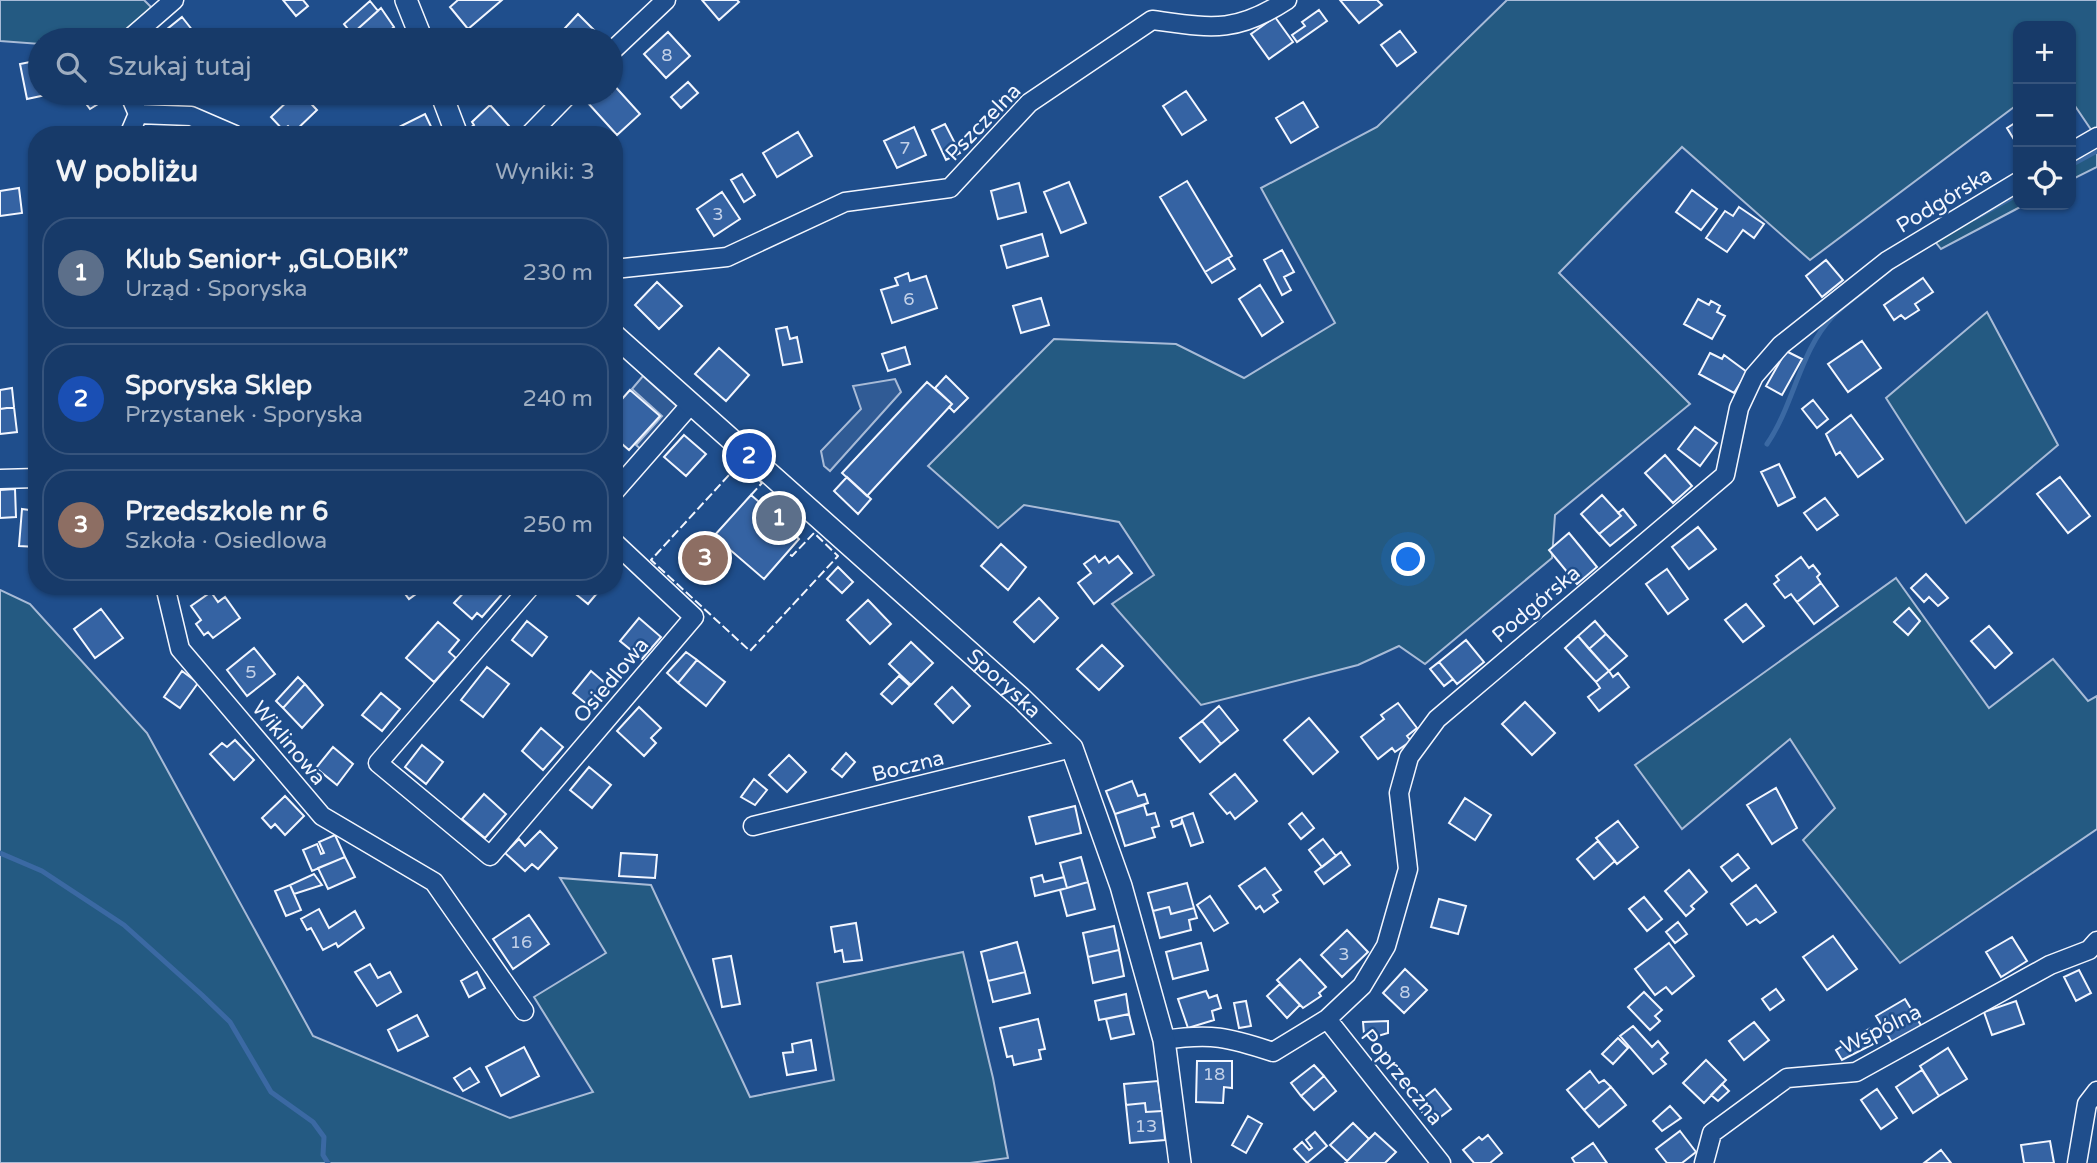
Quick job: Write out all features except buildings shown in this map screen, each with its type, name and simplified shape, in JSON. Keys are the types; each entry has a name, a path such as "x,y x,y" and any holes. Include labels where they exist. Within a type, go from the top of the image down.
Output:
{"street":[{"path":"142,28 174,0"},
{"path":"406,0 417,28"},
{"path":"623,41 666,0"},
{"name":"Pszczelna","path":"623,269 727,257 845,202 950,188 1029,103 1152,20 1212,28 1227,27 1241,24 1287,0"},
{"path":"132,126 138,114 134,105"},
{"path":"446,105 454,126"},
{"path":"538,126 558,105"},
{"path":"138,114 191,116 214,126"},
{"path":"2076,149 2097,136"},
{"name":"Podgórska","path":"1164,1040 1202,1034 1241,1041 1273,1052 1326,1019 1362,986 1386,946 1408,869 1399,793 1409,757 1437,719 1725,475 1739,408 1754,376 1781,345 1887,261 2013,185"},
{"name":"Sporyska","path":"623,343 1021,698 1072,748 1121,886 1164,1040 1180,1163"},
{"path":"623,482 691,404"},
{"path":"0,479 28,478"},
{"name":"Osiedlowa","path":"523,595 378,762 491,856 694,617 623,550"},
{"name":"Wiklinowa","path":"167,595 180,649 322,816 434,882 524,1011"},
{"name":"Boczna","path":"753,826 1072,748"},
{"name":"Wspólna","path":"1704,1163 1712,1133 1787,1077 1856,1072 2050,965 2094,949"},
{"name":"Poprzeczna","path":"1326,1019 1441,1163"},
{"path":"2077,1163 2087,1104 2097,1091"}],"shaded area":[{"path":"0,0 144,0 158,14 142,28 28,28 28,43 0,41"},
{"path":"1507,0 2097,0 2097,167 2076,178 2076,149 2096,137 2076,107 2076,21 2013,21 2013,108 1810,260 1682,147 1559,273 1690,404 1555,515 1552,558 1425,664 1399,646 1358,665 1201,705 1112,604 1154,575 1119,522 1024,505 998,528 928,466 1054,339 1176,344 1244,378 1335,323 1261,188 1377,127"},
{"path":"2013,185 2015,210 1941,249 1929,234"},
{"path":"1987,312 2058,445 1966,523 1886,398"},
{"path":"643,376 680,409 643,451 636,445 662,416 632,389"},
{"path":"895,379 901,392 830,471 824,466 821,451 861,409 853,386"},
{"path":"1896,578 1989,708 2053,659 2088,701 2097,696 2097,829 1900,963 1803,840 1835,808 1790,739 1682,829 1635,765"},
{"path":"0,590 30,604 147,733 313,1036 510,1118 593,1092 534,997 606,953 560,878 651,885 750,1097 834,1080 817,983 963,952 993,1078 1008,1158 970,1163 0,1163"}],"waterway":[{"path":"2076,162 2097,151"},
{"path":"1975,218 2013,197"},
{"path":"1767,444 1822,330 1837,312 1867,288"},
{"path":"0,853 42,871 124,925 202,995 230,1022 271,1092 313,1122 324,1137 323,1155 328,1163"}],"fence":[{"path":"751,495 762,483 740,463 651,560 750,651 838,556 814,533 792,556 788,553"}],"place":[{"name":"Sporyska Sklep","path":"749,456"},
{"name":"Klub Senior+ „GLOBIK”","path":"779,518"},
{"name":"Przedszkole nr 6","path":"705,558"}]}
